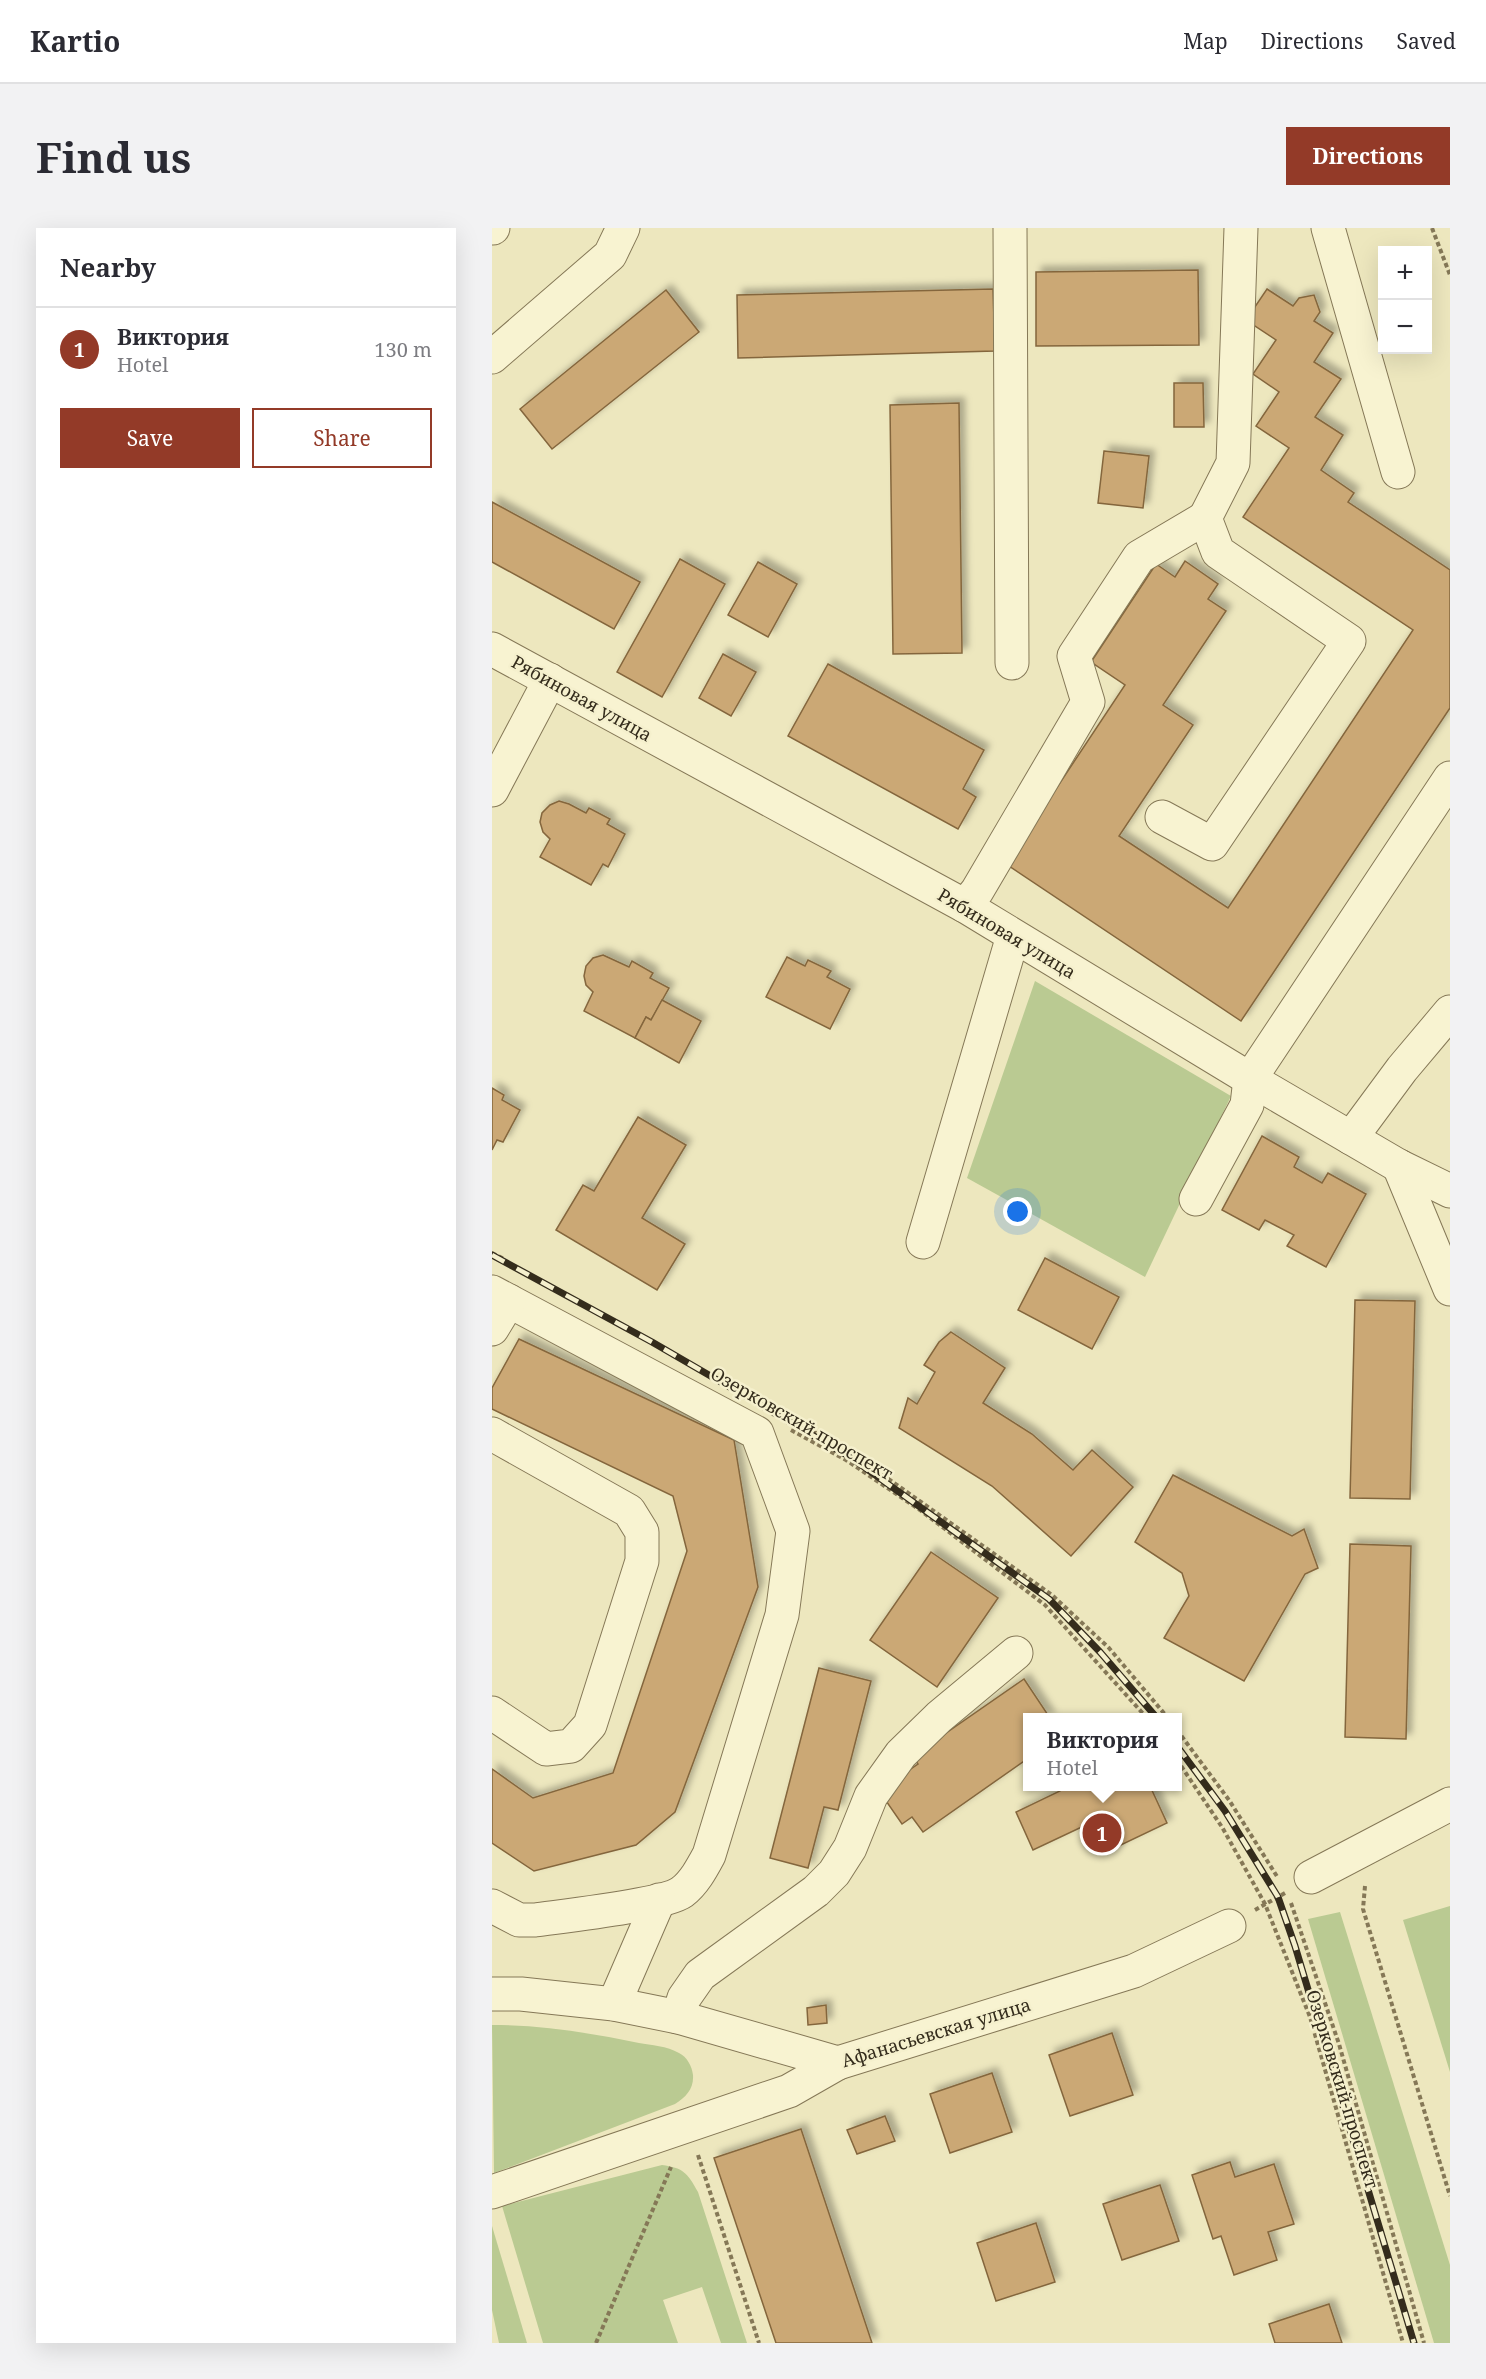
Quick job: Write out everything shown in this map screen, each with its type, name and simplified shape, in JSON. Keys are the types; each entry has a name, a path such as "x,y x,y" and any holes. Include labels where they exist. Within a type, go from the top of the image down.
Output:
{"street":[{"path":"492,357 610,255 623,228"},
{"path":"1010,228 1012,663"},
{"path":"965,906 977,891 1088,702 1074,656 1139,557 1205,518 1233,463 1241,228"},
{"path":"1328,228 1398,472"},
{"path":"1162,817 1212,844 1349,641 1218,552 1205,518"},
{"name":"Рябиновая улица","path":"492,649 965,906 1250,1079 1399,1166 1450,1191"},
{"path":"492,790 550,680"},
{"path":"1196,1199 1247,1105 1250,1079 1450,778"},
{"path":"923,1242 1013,936"},
{"path":"1352,1138 1402,1069 1450,1012"},
{"path":"1399,1166 1450,1289"},
{"path":"492,1329 500,1296 757,1433 793,1530 782,1615 709,1855 698,1875 681,1893 659,1900 535,1920 519,1920 492,1906"},
{"path":"492,1434 629,1511 642,1532 642,1561 590,1725 571,1746 546,1749 492,1713"},
{"path":"678,2018 684,1998 700,1975 816,1891 834,1873 850,1848 871,1796 901,1754 939,1717 1017,1653"},
{"path":"1299,1884 1450,1804"},
{"path":"614,2004 659,1900"},
{"name":"Афанасьевская улица","path":"492,1994 521,1994 614,2004 678,2018 838,2063 1134,1971 1229,1926"},
{"path":"492,2192 789,2091 838,2063"}],"path":[{"path":"1432,228 1450,275"},
{"path":"492,1252 513,1264"},
{"path":"780,1413 852,1453 1052,1595 1109,1648 1164,1713"},
{"name":"Озерковский проспект","path":"784,1426 846,1460 920,1510 1045,1605 1142,1713"},
{"path":"1182,1737 1229,1800 1299,1884 1339,2044 1424,2343"},
{"name":"Озерковский проспект","path":"1182,1767 1222,1827 1265,1904 1311,2017 1403,2343"},
{"path":"1368,1847 1363,1909 1450,2196"},
{"path":"1229,1926 1299,1884"},
{"path":"596,2343 688,2125"},
{"path":"688,2125 759,2343"}],"green space":[{"path":"1035,981 1231,1096 1145,1277 967,1178"},
{"path":"1450,1906 1450,2072 1403,1920"},
{"path":"1340,1912 1450,2265 1450,2343 1434,2343 1308,1919"},
{"path":"492,2025 566,2030 669,2049 682,2055 689,2062 693,2075 691,2088 675,2104 494,2173"},
{"path":"662,2165 684,2172 698,2192 747,2343 721,2343 702,2287 663,2300 678,2343 543,2343 502,2206"},
{"path":"492,2226 527,2343 499,2343 492,2310"}],"building":[{"path":"1198,270 1199,345 1036,346 1036,272"},
{"path":"993,289 995,351 738,358 737,295"},
{"path":"1267,289 1293,306 1299,298 1314,295 1320,312 1314,321 1333,333 1314,362 1341,379 1315,417 1343,435 1321,470 1354,493 1348,502 1450,570 1450,708 1241,1021 1006,864 1125,685 1091,662 1156,564 1175,577 1185,561 1218,584 1208,599 1226,611 1163,705 1193,725 1119,836 1228,908 1413,630 1243,517 1289,448 1256,426 1279,392 1253,374 1276,340 1246,320"},
{"path":"666,290 699,332 552,449 520,409"},
{"path":"1174,383 1203,383 1204,427 1174,427"},
{"path":"959,403 962,653 893,654 890,405"},
{"path":"1104,451 1149,456 1143,508 1098,503"},
{"path":"492,502 640,582 614,629 492,562"},
{"path":"680,559 725,584 662,697 617,672"},
{"path":"758,562 797,584 768,637 728,615"},
{"path":"723,654 756,672 731,716 699,698"},
{"path":"828,664 984,750 963,789 976,797 958,829 788,736"},
{"path":"559,801 586,813 589,808 610,819 607,824 625,834 608,867 603,864 591,885 540,857 550,839 543,832 540,822 542,813 550,805"},
{"path":"603,955 629,967 632,961 653,973 650,978 669,988 651,1020 646,1017 635,1038 584,1011 593,992 586,985 584,976 586,966 593,958"},
{"path":"787,957 805,966 808,960 831,971 827,977 850,989 830,1029 766,997"},
{"path":"662,1000 701,1021 679,1063 635,1038 646,1017 651,1020"},
{"path":"492,1088 504,1095 502,1100 520,1110 503,1142 497,1140 492,1150"},
{"path":"638,1117 686,1145 642,1218 685,1244 657,1290 556,1230 583,1185 594,1191"},
{"path":"1262,1136 1299,1157 1294,1167 1322,1183 1328,1173 1366,1194 1326,1267 1287,1246 1294,1235 1265,1220 1259,1230 1222,1210"},
{"path":"1045,1258 1119,1297 1092,1349 1018,1310"},
{"path":"1355,1300 1415,1301 1410,1499 1350,1498"},
{"path":"951,1332 1005,1368 983,1403 1032,1434 1073,1470 1092,1450 1133,1487 1071,1556 992,1486 899,1428 908,1398 917,1404 935,1372 924,1365 939,1342"},
{"path":"519,1339 734,1440 758,1587 675,1812 636,1845 534,1871 492,1843 492,1769 533,1798 613,1773 687,1551 673,1496 492,1409 492,1388"},
{"path":"1173,1475 1292,1536 1304,1529 1318,1568 1305,1574 1244,1681 1164,1638 1189,1596 1182,1573 1135,1542"},
{"path":"1350,1544 1411,1546 1406,1739 1345,1737"},
{"path":"931,1552 998,1598 937,1687 870,1640"},
{"path":"819,1668 871,1681 838,1810 824,1807 808,1868 770,1858"},
{"path":"1024,1679 1047,1713 1023,1713 1023,1762 923,1832 912,1817 902,1824 884,1798 890,1783 918,1764 913,1756"},
{"path":"1060,1791 1152,1791 1167,1823 1102,1854 1088,1824 1033,1850 1016,1812"},
{"path":"826,2005 827,2023 808,2025 807,2008"},
{"path":"1112,2033 1133,2095 1070,2116 1049,2055"},
{"path":"992,2073 1012,2132 950,2153 930,2094"},
{"path":"885,2116 895,2141 857,2154 847,2130"},
{"path":"801,2129 872,2343 776,2343 714,2158"},
{"path":"1230,2162 1235,2177 1274,2164 1294,2224 1268,2232 1277,2260 1234,2275 1221,2236 1213,2239 1192,2175"},
{"path":"1160,2185 1179,2241 1122,2260 1103,2204"},
{"path":"1036,2223 1055,2282 996,2301 977,2243"},
{"path":"1329,2304 1342,2343 1275,2343 1269,2324"}],"railway":[{"path":"492,1255 652,1342 850,1457 1049,1599 1100,1652 1153,1713"},
{"path":"1182,1753 1225,1811 1278,1897 1295,1946 1414,2343"}],"place":[{"name":"Виктория","path":"1102,1833"}]}
